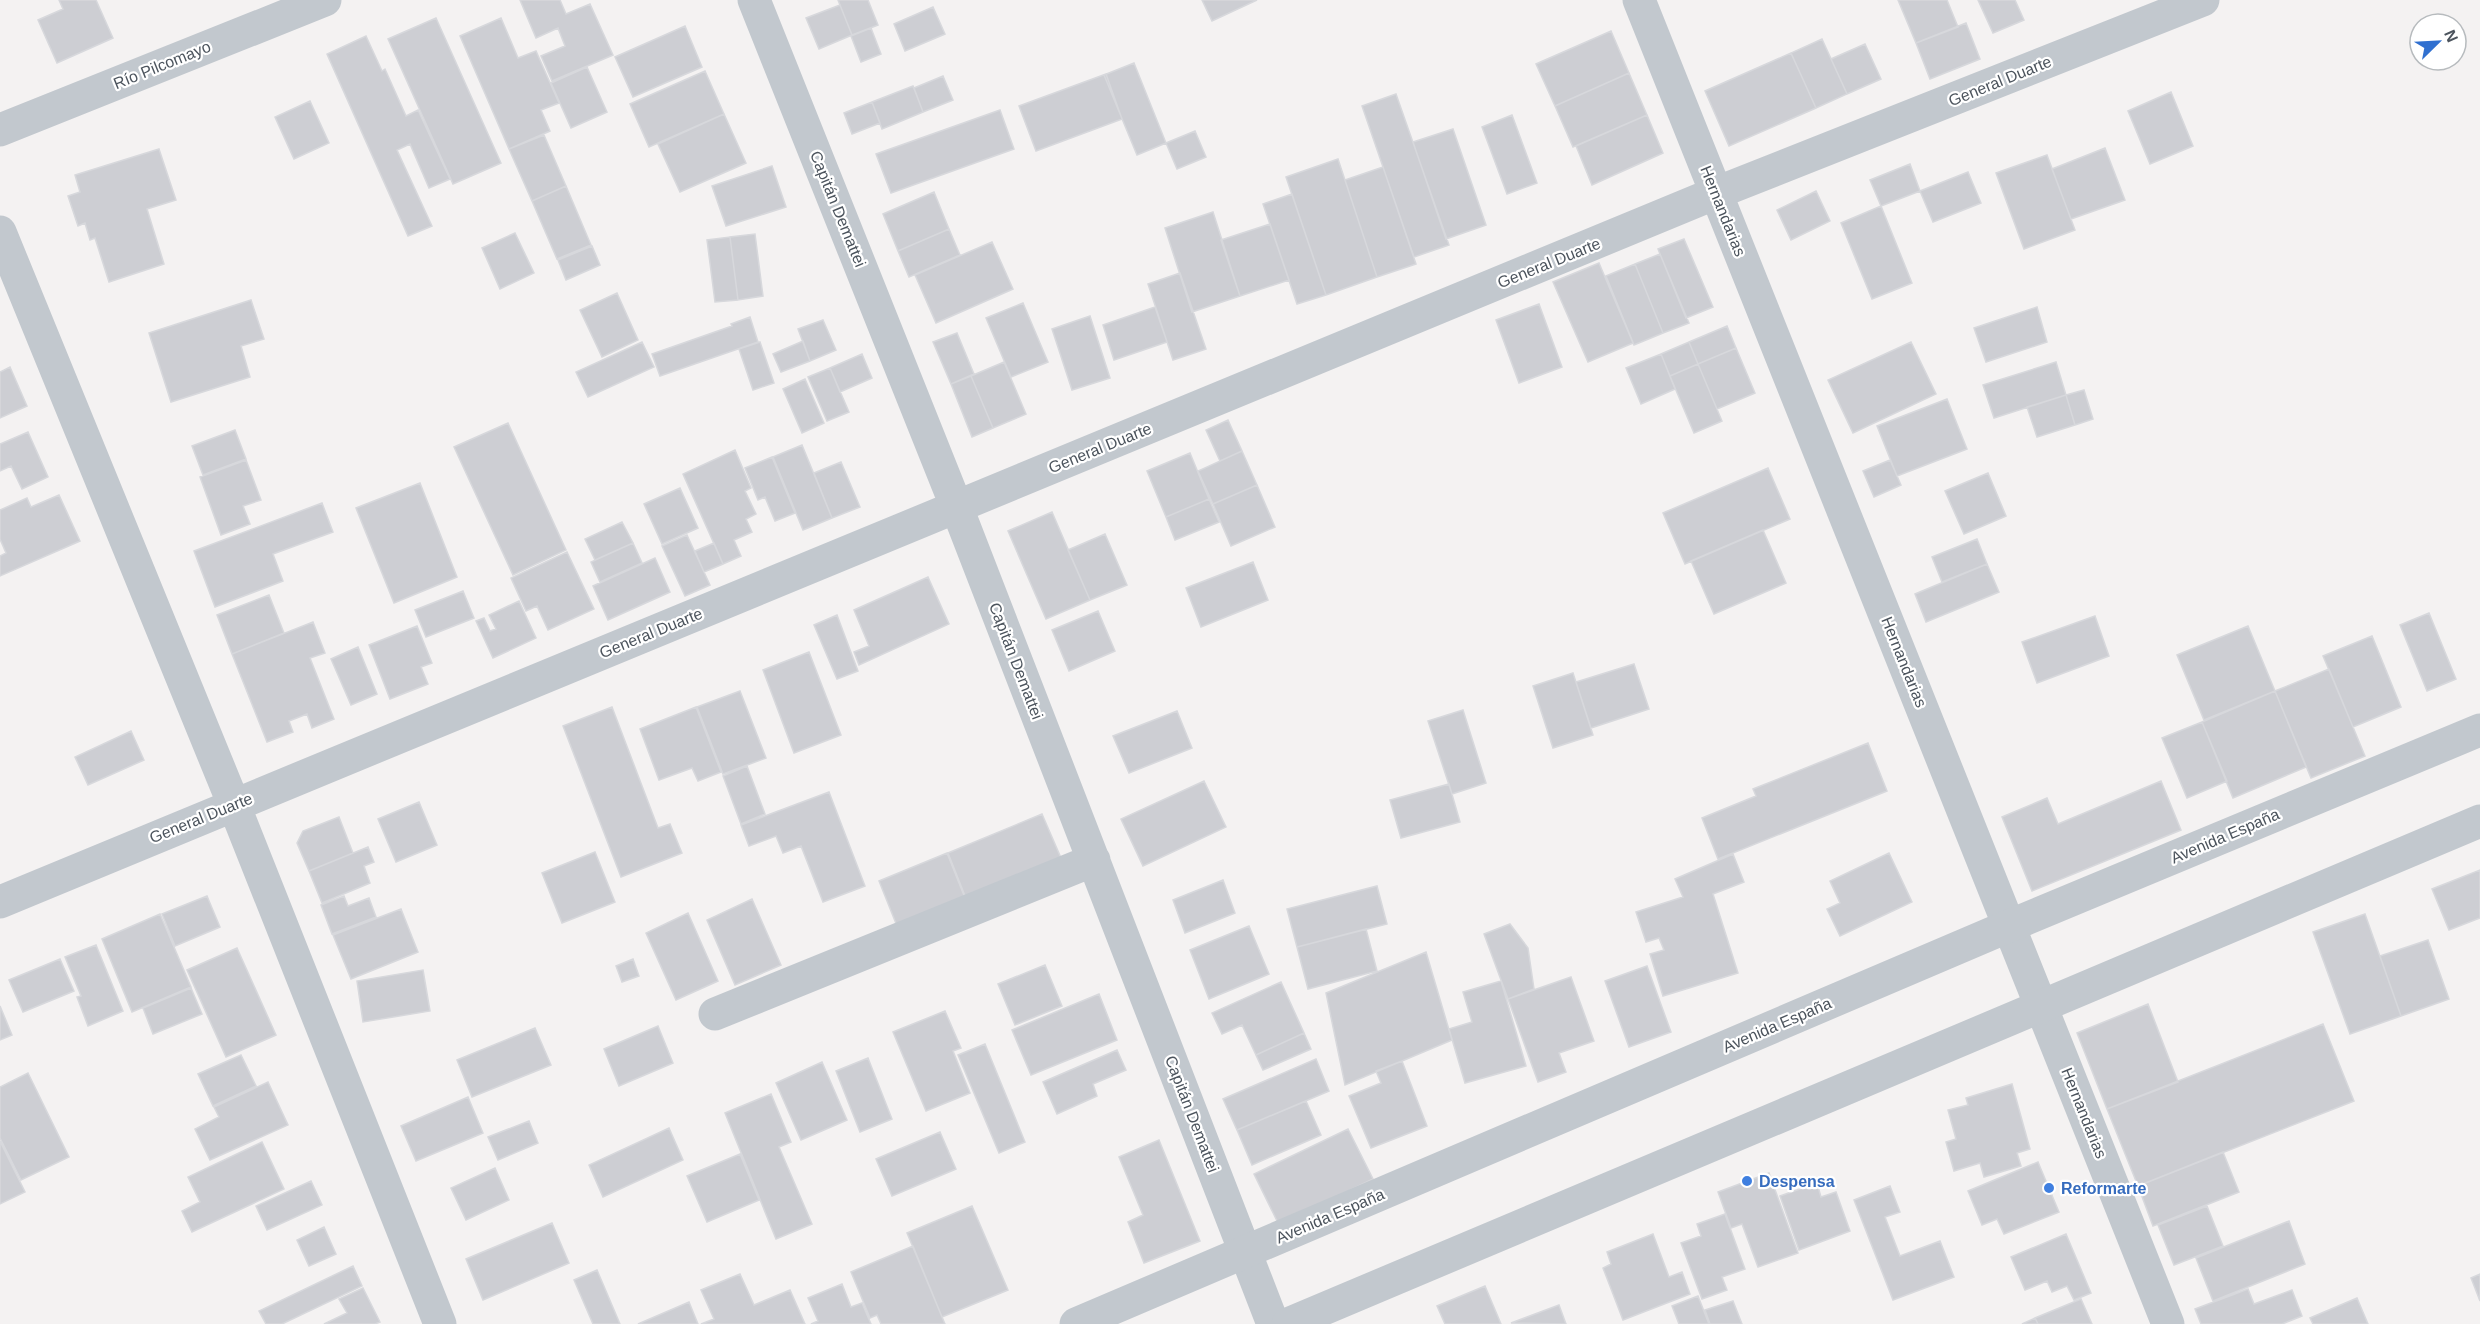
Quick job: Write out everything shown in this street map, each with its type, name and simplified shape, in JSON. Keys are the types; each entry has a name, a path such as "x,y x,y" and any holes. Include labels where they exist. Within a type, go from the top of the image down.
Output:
{"street":[{"name":"Río Pilcomayo","path":"0,130 325,0"},
{"name":"Capitán Demattei","path":"754,0 957,508 1274,1324"},
{"name":"Hernandarias","path":"1639,0 2168,1324"},
{"name":"General Duarte","path":"0,902 1716,194 2203,0"},
{"path":"0,232 234,805 440,1324"},
{"name":"Avenida España","path":"1076,1324 2009,926 2480,730"},
{"path":"1288,1324 2480,821"},
{"path":"715,1014 1094,861"}],"building":[{"path":"59,0 96,0 113,38 57,63 38,20 63,9"},
{"path":"520,0 560,0 566,14 590,4 613,55 552,81 541,56 565,46 558,28 536,38"},
{"path":"838,0 868,0 878,25 852,35"},
{"path":"1202,0 1257,0 1212,21"},
{"path":"1898,0 1947,0 1958,27 1916,43"},
{"path":"1978,0 2015,0 2024,20 1993,33"},
{"path":"840,5 852,35 819,49 806,18"},
{"path":"933,7 945,34 905,51 894,24"},
{"path":"436,18 501,163 453,184 388,39"},
{"path":"501,18 518,58 536,51 559,103 541,110 550,131 509,149 460,36"},
{"path":"1966,23 1980,59 1930,79 1916,43"},
{"path":"685,26 702,67 633,97 615,57"},
{"path":"871,28 881,54 861,62 851,36"},
{"path":"1611,31 1629,73 1555,106 1536,64"},
{"path":"366,36 382,71 385,69 406,116 418,110 450,179 429,188 410,144 397,150 432,226 408,236 327,54"},
{"path":"1822,39 1847,94 1816,108 1791,53"},
{"path":"1865,44 1881,79 1847,94 1831,59"},
{"path":"1791,53 1816,108 1729,146 1705,91"},
{"path":"1134,63 1166,143 1137,155 1104,75"},
{"path":"587,67 607,112 571,128 551,83"},
{"path":"705,71 724,114 649,147 630,104"},
{"path":"1629,73 1647,115 1573,147 1555,106"},
{"path":"1106,74 1122,119 1036,151 1019,106"},
{"path":"943,76 953,100 923,112 914,88"},
{"path":"913,86 923,112 882,129 872,102"},
{"path":"2171,92 2193,146 2150,164 2128,111"},
{"path":"1396,94 1449,245 1414,257 1362,106"},
{"path":"310,101 329,143 294,159 275,117"},
{"path":"872,102 880,123 852,134 844,113"},
{"path":"1000,110 1014,149 891,193 876,154"},
{"path":"724,114 746,163 680,192 658,144"},
{"path":"1512,115 1537,183 1507,194 1482,127"},
{"path":"1647,115 1663,153 1592,185 1576,146"},
{"path":"1453,129 1486,225 1446,239 1413,142"},
{"path":"1195,131 1206,157 1177,169 1166,143"},
{"path":"544,135 566,186 532,201 509,149"},
{"path":"2105,148 2125,200 2071,219 2052,169"},
{"path":"159,149 176,200 147,209 164,264 109,282 95,238 90,240 85,223 78,226 68,196 80,192 75,175"},
{"path":"2047,155 2075,230 2024,249 1996,173"},
{"path":"1338,159 1377,277 1326,295 1286,177"},
{"path":"1910,164 1920,191 1881,206 1870,180"},
{"path":"772,166 786,207 726,226 712,186"},
{"path":"1383,167 1416,264 1377,277 1345,180"},
{"path":"1968,172 1981,203 1933,222 1920,191"},
{"path":"566,186 591,245 557,259 532,201"},
{"path":"1816,191 1830,221 1791,240 1777,210"},
{"path":"934,192 949,229 898,251 883,214"},
{"path":"1292,194 1326,295 1297,304 1263,204"},
{"path":"1881,206 1912,283 1872,299 1841,223"},
{"path":"1213,212 1240,296 1192,312 1165,228"},
{"path":"1270,224 1289,280 1240,296 1221,240"},
{"path":"949,229 960,255 909,277 898,251"},
{"path":"515,233 534,273 500,289 482,248"},
{"path":"755,234 763,296 738,300 730,237"},
{"path":"730,237 738,300 715,302 707,240"},
{"path":"1684,239 1713,307 1686,318 1658,249"},
{"path":"992,242 1013,289 936,323 915,275"},
{"path":"592,246 600,265 566,280 558,260"},
{"path":"1660,254 1689,323 1663,333 1635,264"},
{"path":"1599,263 1633,343 1588,362 1553,282"},
{"path":"1635,264 1663,333 1634,345 1606,276"},
{"path":"1180,273 1206,349 1173,360 1148,284"},
{"path":"617,293 638,340 602,357 580,310"},
{"path":"251,300 264,339 241,346 250,377 171,402 149,333"},
{"path":"1023,303 1048,362 1011,377 986,318"},
{"path":"1539,304 1562,367 1519,383 1496,320"},
{"path":"1155,307 1167,342 1114,360 1103,325"},
{"path":"2037,307 2047,342 1986,362 1974,328"},
{"path":"1090,316 1110,378 1072,390 1052,329"},
{"path":"750,317 758,342 660,376 652,354 732,326 731,324"},
{"path":"823,320 836,350 810,361 798,329"},
{"path":"1727,326 1736,348 1698,364 1689,342"},
{"path":"957,333 974,374 951,384 933,342"},
{"path":"803,341 810,361 781,372 773,354"},
{"path":"642,342 654,367 588,397 576,372"},
{"path":"760,342 774,383 753,390 739,349"},
{"path":"1689,342 1698,364 1670,376 1661,354"},
{"path":"1911,342 1936,394 1853,433 1828,380"},
{"path":"1736,348 1755,393 1717,409 1698,364"},
{"path":"862,354 872,378 840,392 830,368"},
{"path":"1661,354 1675,389 1641,404 1626,368"},
{"path":"1004,362 1026,414 993,428 971,376"},
{"path":"2056,362 2066,395 1994,418 1983,385"},
{"path":"1698,364 1722,421 1694,433 1670,376"},
{"path":"10,367 27,406 0,418 0,372"},
{"path":"830,368 849,412 827,421 808,377"},
{"path":"971,376 993,428 972,437 951,384"},
{"path":"805,379 824,423 802,433 783,389"},
{"path":"2084,390 2093,419 2075,425 2066,395"},
{"path":"2066,395 2075,425 2037,437 2027,407"},
{"path":"1947,399 1967,449 1897,476 1877,426"},
{"path":"1228,420 1242,451 1220,461 1206,430"},
{"path":"508,423 566,550 513,575 454,447"},
{"path":"235,430 246,459 203,475 192,446"},
{"path":"28,432 48,477 22,489 11,466 0,471 0,444"},
{"path":"802,445 832,518 803,530 773,457"},
{"path":"735,450 751,488 745,491 756,514 746,519 752,532 734,540 741,556 723,564 683,474"},
{"path":"1242,451 1257,485 1213,504 1198,471"},
{"path":"1190,453 1209,499 1166,517 1147,471"},
{"path":"772,457 795,513 775,521 765,497 758,500 745,468"},
{"path":"246,460 261,500 243,506 250,524 221,535 200,477"},
{"path":"1890,460 1901,485 1874,497 1863,471"},
{"path":"841,462 860,507 832,518 814,473"},
{"path":"1768,468 1790,519 1685,564 1663,513"},
{"path":"1988,473 2006,516 1964,534 1945,491"},
{"path":"420,483 457,577 394,603 356,508"},
{"path":"1257,485 1275,527 1231,546 1213,504"},
{"path":"680,488 698,528 662,544 644,504"},
{"path":"59,495 80,541 0,576 0,556 6,553 0,539 0,510 27,498 31,507"},
{"path":"1209,499 1219,522 1175,540 1166,517"},
{"path":"322,503 333,532 273,554 283,581 215,607 194,551"},
{"path":"1052,512 1090,600 1046,619 1008,531"},
{"path":"622,522 633,543 595,560 585,539"},
{"path":"1763,530 1786,583 1714,614 1691,561"},
{"path":"1105,534 1127,585 1090,600 1068,550"},
{"path":"687,535 710,585 685,596 662,546"},
{"path":"1977,539 1987,564 1942,582 1932,557"},
{"path":"633,543 642,563 600,582 591,562"},
{"path":"714,543 723,564 704,572 695,551"},
{"path":"567,552 594,609 548,630 537,606 526,611 511,578"},
{"path":"655,558 670,592 608,620 593,586"},
{"path":"1253,562 1268,600 1201,627 1186,588"},
{"path":"1987,564 1999,592 1926,622 1915,594"},
{"path":"928,577 949,624 859,665 854,652 869,646 854,610"},
{"path":"463,591 474,618 426,637 415,610"},
{"path":"269,595 284,633 232,654 217,615"},
{"path":"519,601 536,638 493,658 476,621 484,618 490,631 496,629 489,615"},
{"path":"1098,611 1115,651 1069,671 1052,630"},
{"path":"2429,613 2456,679 2427,691 2400,625"},
{"path":"837,615 858,671 837,679 814,625"},
{"path":"2095,616 2109,656 2037,683 2022,642"},
{"path":"313,622 325,653 310,658 334,719 312,728 307,714 289,721 293,732 267,742 232,654"},
{"path":"417,626 432,663 421,667 428,684 390,699 369,645"},
{"path":"2248,626 2275,691 2204,720 2177,655"},
{"path":"2372,636 2401,707 2353,727 2323,656"},
{"path":"358,647 377,694 351,705 331,659"},
{"path":"809,652 841,735 794,753 763,670"},
{"path":"1634,664 1649,709 1591,728 1576,682"},
{"path":"2329,669 2365,756 2311,778 2275,691"},
{"path":"1573,673 1593,735 1553,748 1533,686"},
{"path":"740,691 766,758 723,774 697,707"},
{"path":"2275,691 2306,767 2233,798 2202,722"},
{"path":"612,707 658,828 670,824 682,853 621,877 563,726"},
{"path":"696,707 721,772 698,781 692,768 659,780 640,729"},
{"path":"1463,710 1486,783 1452,794 1428,721"},
{"path":"1177,711 1192,748 1129,773 1113,736"},
{"path":"2202,722 2227,781 2187,798 2162,738"},
{"path":"131,731 144,760 88,785 75,757"},
{"path":"1868,743 1887,791 1718,859 1702,818 1756,796 1753,789"},
{"path":"747,766 765,814 741,824 723,776"},
{"path":"1204,781 1226,827 1143,866 1121,819"},
{"path":"2161,781 2181,830 2032,891 2002,817 2047,798 2058,824"},
{"path":"1449,784 1460,822 1401,838 1390,800"},
{"path":"829,792 865,886 823,902 801,846 783,853 776,836 749,846 741,825"},
{"path":"419,802 437,845 396,862 378,819"},
{"path":"1042,814 1061,858 969,906 948,853"},
{"path":"339,817 353,853 309,871 297,843 303,831"},
{"path":"368,847 374,862 364,866 370,883 322,903 309,871"},
{"path":"595,852 615,902 562,923 542,873"},
{"path":"947,853 967,903 899,931 879,881"},
{"path":"1889,853 1912,902 1840,936 1827,909 1840,903 1830,881"},
{"path":"1733,854 1744,882 1713,894 1738,973 1663,996 1650,954 1664,950 1659,938 1646,942 1636,912 1683,897 1675,879"},
{"path":"2480,870 2480,918 2449,930 2432,889"},
{"path":"1223,880 1235,913 1185,933 1173,900"},
{"path":"1377,886 1387,924 1297,947 1287,909"},
{"path":"207,896 220,927 175,946 162,914"},
{"path":"344,896 348,906 369,898 376,917 332,934 321,905"},
{"path":"752,899 781,965 735,985 707,920"},
{"path":"401,909 418,952 351,979 333,935"},
{"path":"688,913 718,981 676,1000 646,933"},
{"path":"160,914 191,987 132,1012 102,939"},
{"path":"2365,914 2401,1016 2350,1034 2313,932"},
{"path":"1510,924 1528,948 1534,989 1508,999 1484,934"},
{"path":"1249,926 1269,974 1209,999 1190,950"},
{"path":"1366,929 1377,971 1308,989 1297,947"},
{"path":"2428,940 2449,999 2401,1016 2380,956"},
{"path":"96,945 123,1011 88,1026 77,997 81,996 65,957"},
{"path":"237,948 276,1035 226,1057 187,970"},
{"path":"1426,952 1452,1040 1345,1085 1326,993"},
{"path":"60,959 74,991 23,1012 9,980"},
{"path":"633,959 639,976 622,982 616,966"},
{"path":"1045,965 1062,1006 1015,1025 998,984"},
{"path":"1647,966 1671,1032 1629,1047 1605,981"},
{"path":"423,970 430,1011 363,1022 357,981"},
{"path":"1571,977 1594,1041 1559,1053 1566,1072 1538,1082 1508,999"},
{"path":"1501,981 1526,1066 1465,1083 1449,1029 1472,1022 1463,992"},
{"path":"1281,982 1304,1033 1256,1055 1242,1025 1222,1034 1212,1013"},
{"path":"191,988 202,1014 153,1034 143,1008"},
{"path":"1099,994 1117,1040 1031,1075 1012,1030"},
{"path":"2148,1004 2178,1082 2107,1109 2077,1033"},
{"path":"0,1006 12,1035 0,1040"},
{"path":"945,1011 961,1048 953,1051 970,1093 926,1111 893,1032"},
{"path":"2323,1024 2354,1101 2138,1186 2107,1109"},
{"path":"658,1026 673,1063 619,1086 604,1049"},
{"path":"535,1028 551,1065 472,1097 457,1060"},
{"path":"1304,1033 1311,1049 1263,1070 1256,1055"},
{"path":"985,1044 1025,1142 999,1153 958,1055"},
{"path":"1117,1050 1126,1070 1093,1084 1097,1096 1057,1114 1043,1082"},
{"path":"241,1055 256,1086 213,1106 198,1074"},
{"path":"868,1058 892,1119 860,1132 836,1071"},
{"path":"1316,1059 1329,1091 1237,1130 1223,1099"},
{"path":"1402,1061 1427,1126 1371,1148 1349,1096 1381,1083 1376,1071"},
{"path":"822,1062 847,1120 801,1140 776,1083"},
{"path":"28,1073 69,1157 21,1180 0,1138 0,1087"},
{"path":"268,1082 288,1125 210,1160 195,1129 219,1117 214,1107"},
{"path":"2012,1084 2030,1149 2017,1153 2021,1166 1984,1177 1980,1163 1954,1171 1946,1142 1956,1139 1948,1110 1968,1105 1966,1098"},
{"path":"771,1094 791,1142 779,1147 812,1224 776,1239 725,1113"},
{"path":"468,1097 483,1133 416,1161 401,1126"},
{"path":"1306,1101 1321,1135 1252,1165 1237,1130"},
{"path":"529,1121 538,1143 498,1160 488,1137"},
{"path":"669,1128 683,1160 603,1197 589,1165"},
{"path":"1348,1129 1373,1179 1279,1225 1254,1174"},
{"path":"940,1132 956,1169 892,1196 876,1159"},
{"path":"1159,1140 1200,1241 1144,1263 1128,1222 1143,1215 1119,1157"},
{"path":"0,1141 25,1192 0,1204"},
{"path":"262,1142 284,1189 192,1232 182,1211 200,1202 188,1177"},
{"path":"2223,1152 2239,1192 2153,1226 2138,1186"},
{"path":"740,1154 759,1200 707,1222 687,1176"},
{"path":"2038,1162 2059,1212 2004,1234 1997,1219 1982,1225 1968,1191"},
{"path":"495,1168 509,1200 466,1220 451,1188"},
{"path":"1769,1173 1798,1253 1758,1267 1742,1224 1731,1228 1718,1192"},
{"path":"311,1181 322,1205 267,1230 256,1206"},
{"path":"1817,1183 1821,1197 1836,1192 1850,1231 1799,1250 1780,1196"},
{"path":"1890,1186 1900,1212 1885,1217 1900,1256 1940,1241 1954,1277 1893,1300 1854,1200"},
{"path":"972,1206 1008,1290 942,1317 907,1233"},
{"path":"2207,1206 2223,1246 2174,1265 2158,1225"},
{"path":"1725,1214 1745,1269 1722,1277 1727,1290 1702,1299 1681,1243 1701,1236 1697,1224"},
{"path":"2289,1221 2305,1264 2213,1301 2196,1258"},
{"path":"552,1223 569,1263 483,1300 466,1259"},
{"path":"324,1227 336,1254 309,1266 297,1240"},
{"path":"1653,1234 1669,1277 1682,1272 1690,1294 1623,1320 1603,1268 1611,1264 1607,1252"},
{"path":"2066,1234 2091,1293 2074,1300 2067,1286 2052,1292 2047,1281 2025,1290 2011,1257"},
{"path":"913,1246 945,1324 881,1324 877,1315 870,1318 851,1272"},
{"path":"353,1266 362,1286 282,1324 266,1324 259,1311"},
{"path":"597,1270 620,1324 593,1324 574,1280"},
{"path":"740,1274 754,1305 790,1290 805,1324 701,1324 714,1319 701,1290"},
{"path":"2480,1274 2480,1301 2471,1278"},
{"path":"842,1284 851,1307 862,1303 871,1324 811,1324 818,1321 808,1298"},
{"path":"1485,1286 1501,1324 1445,1324 1437,1306"},
{"path":"363,1288 380,1322 375,1324 324,1324 347,1313 339,1299"},
{"path":"2248,1289 2254,1304 2292,1290 2302,1316 2282,1324 2201,1324 2195,1309"},
{"path":"1698,1296 1709,1324 1679,1324 1672,1306"},
{"path":"2357,1298 2368,1324 2313,1324 2310,1318"},
{"path":"2081,1299 2092,1324 2038,1324 2035,1318"},
{"path":"1733,1301 1742,1324 1710,1324 1705,1310"},
{"path":"689,1302 698,1324 638,1324"},
{"path":"1559,1305 1566,1324 1511,1323"},
{"path":"2035,1318 2038,1324 2022,1324"}],"place":[{"name":"Despensa","path":"1747,1181"},
{"name":"Reformarte","path":"2049,1188"}]}
